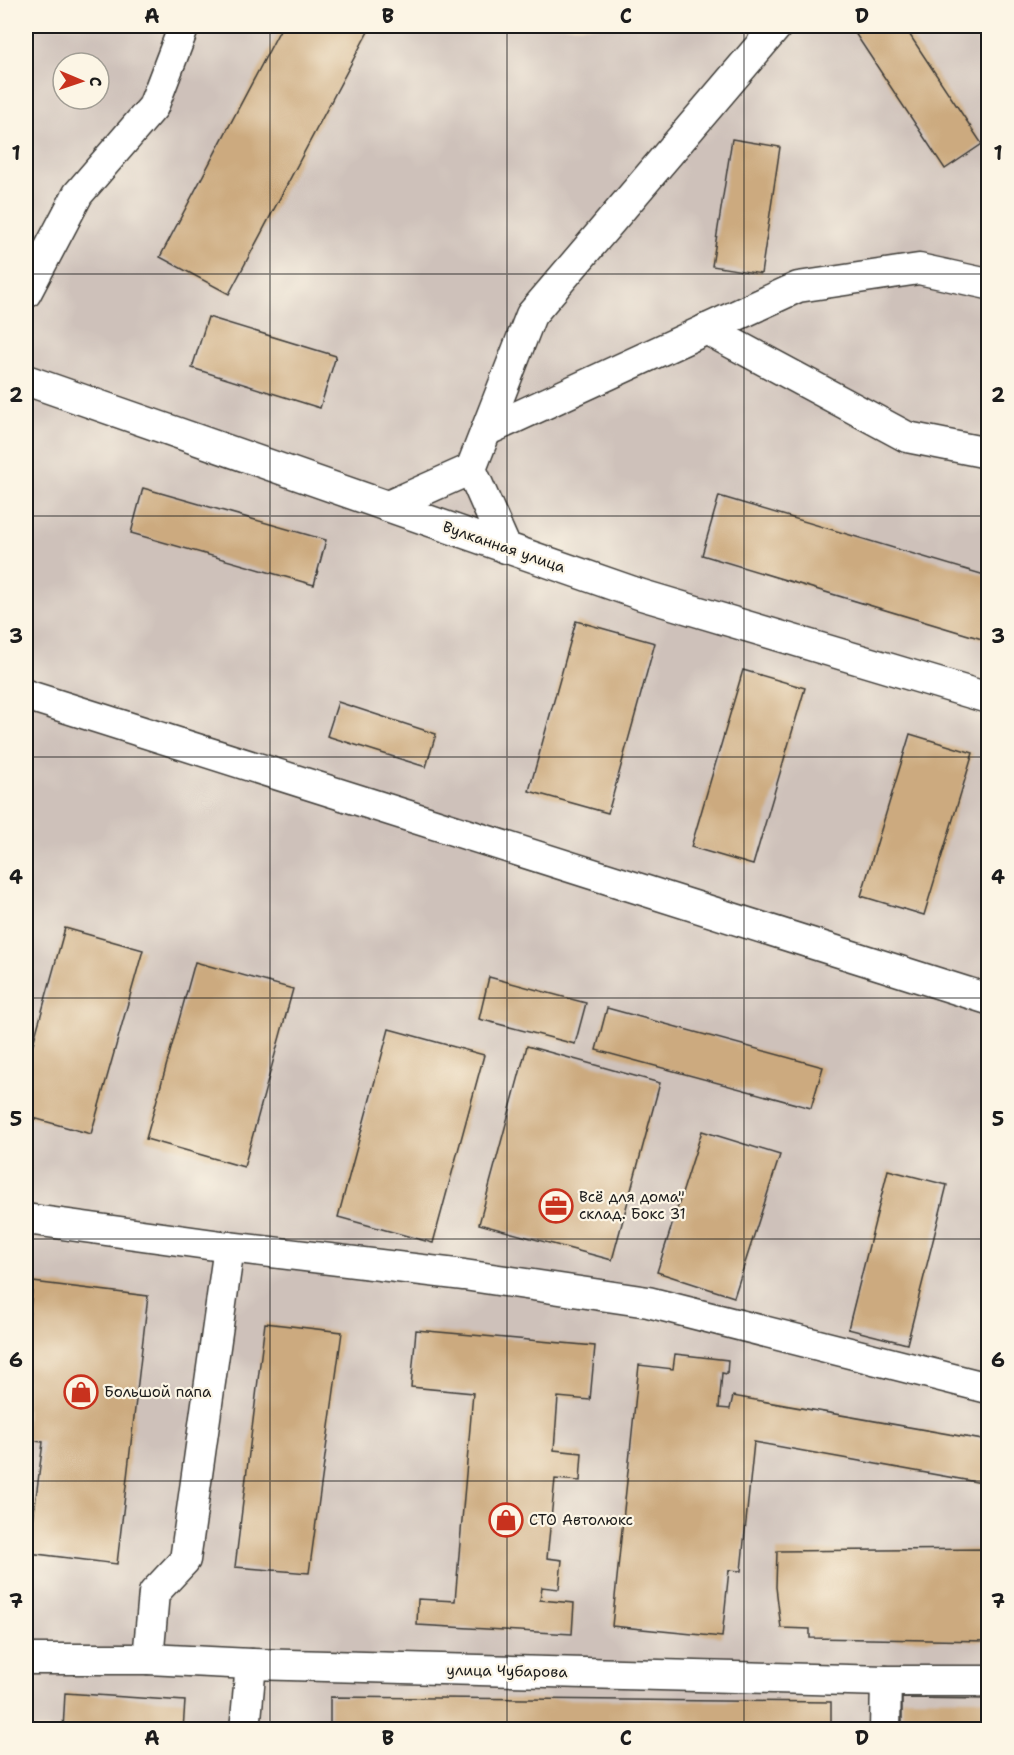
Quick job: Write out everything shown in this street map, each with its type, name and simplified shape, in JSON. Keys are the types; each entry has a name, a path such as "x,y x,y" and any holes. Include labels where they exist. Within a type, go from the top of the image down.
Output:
{"street":[{"path":"26,293 78,194 153,107 184,26"},
{"path":"388,506 471,469 531,315 777,26"},
{"path":"486,431 798,287 919,268 988,284"},
{"path":"706,329 907,437 988,453"},
{"name":"Вулканная улица","path":"26,373 388,506 642,595 988,698"},
{"path":"471,469 506,548"},
{"path":"26,695 988,999"},
{"path":"26,1219 229,1247 464,1275 648,1302 988,1389"},
{"path":"148,1659 154,1593 185,1560 229,1247"},
{"name":"улица Чубарова","path":"26,1659 148,1659 250,1664 886,1681 988,1681"},
{"path":"245,1730 250,1664"},
{"path":"885,1730 886,1681"}],"shaded area":[{"path":"26,26 988,26 988,1729 26,1729"}],"building":[{"path":"282,26 371,26 229,294 160,257"},
{"path":"860,26 904,26 982,144 945,169 853,30"},
{"path":"732,139 780,147 761,274 712,266"},
{"path":"208,317 336,356 320,408 192,368"},
{"path":"143,488 326,540 314,585 131,533"},
{"path":"719,496 988,576 988,616 982,639 702,555"},
{"path":"576,621 655,643 608,813 529,791"},
{"path":"743,670 805,688 753,865 691,847"},
{"path":"338,702 436,734 426,767 327,736"},
{"path":"910,734 973,753 924,915 861,896"},
{"path":"65,928 143,950 91,1134 26,1116 26,1069"},
{"path":"195,962 293,989 244,1167 146,1139"},
{"path":"489,977 586,1003 575,1044 479,1019"},
{"path":"607,1008 823,1067 811,1108 596,1050"},
{"path":"389,1029 484,1055 433,1243 338,1217"},
{"path":"527,1046 660,1083 612,1260 479,1224"},
{"path":"702,1131 780,1155 734,1297 657,1272"},
{"path":"888,1170 947,1185 907,1344 848,1329"},
{"name":"Большой папа","path":"33,1282 148,1296 117,1564 29,1553 43,1442 26,1440 26,1344"},
{"path":"265,1323 342,1332 309,1573 235,1567"},
{"name":"СТО Автолюкс","path":"416,1330 595,1346 590,1400 558,1397 554,1450 582,1453 580,1481 555,1479 547,1558 562,1560 559,1589 542,1587 540,1600 574,1603 572,1634 417,1625 418,1599 455,1601 473,1393 411,1387"},
{"path":"675,1354 728,1360 727,1374 722,1373 719,1408 730,1409 733,1396 988,1441 988,1484 754,1442 741,1571 729,1570 722,1637 612,1626 639,1365 673,1369"},
{"path":"988,1549 988,1641 810,1638 810,1629 781,1628 776,1587 777,1551"},
{"path":"65,1693 185,1701 183,1730 63,1730"},
{"path":"330,1697 831,1702 831,1730 330,1730"},
{"path":"902,1698 988,1699 988,1730 902,1730"}],"place":[{"name":"Всё для дома\" склад. Бокс 31","path":"556,1206"},
{"name":"Большой папа","path":"81,1392"},
{"name":"СТО Автолюкс","path":"506,1520"}]}
